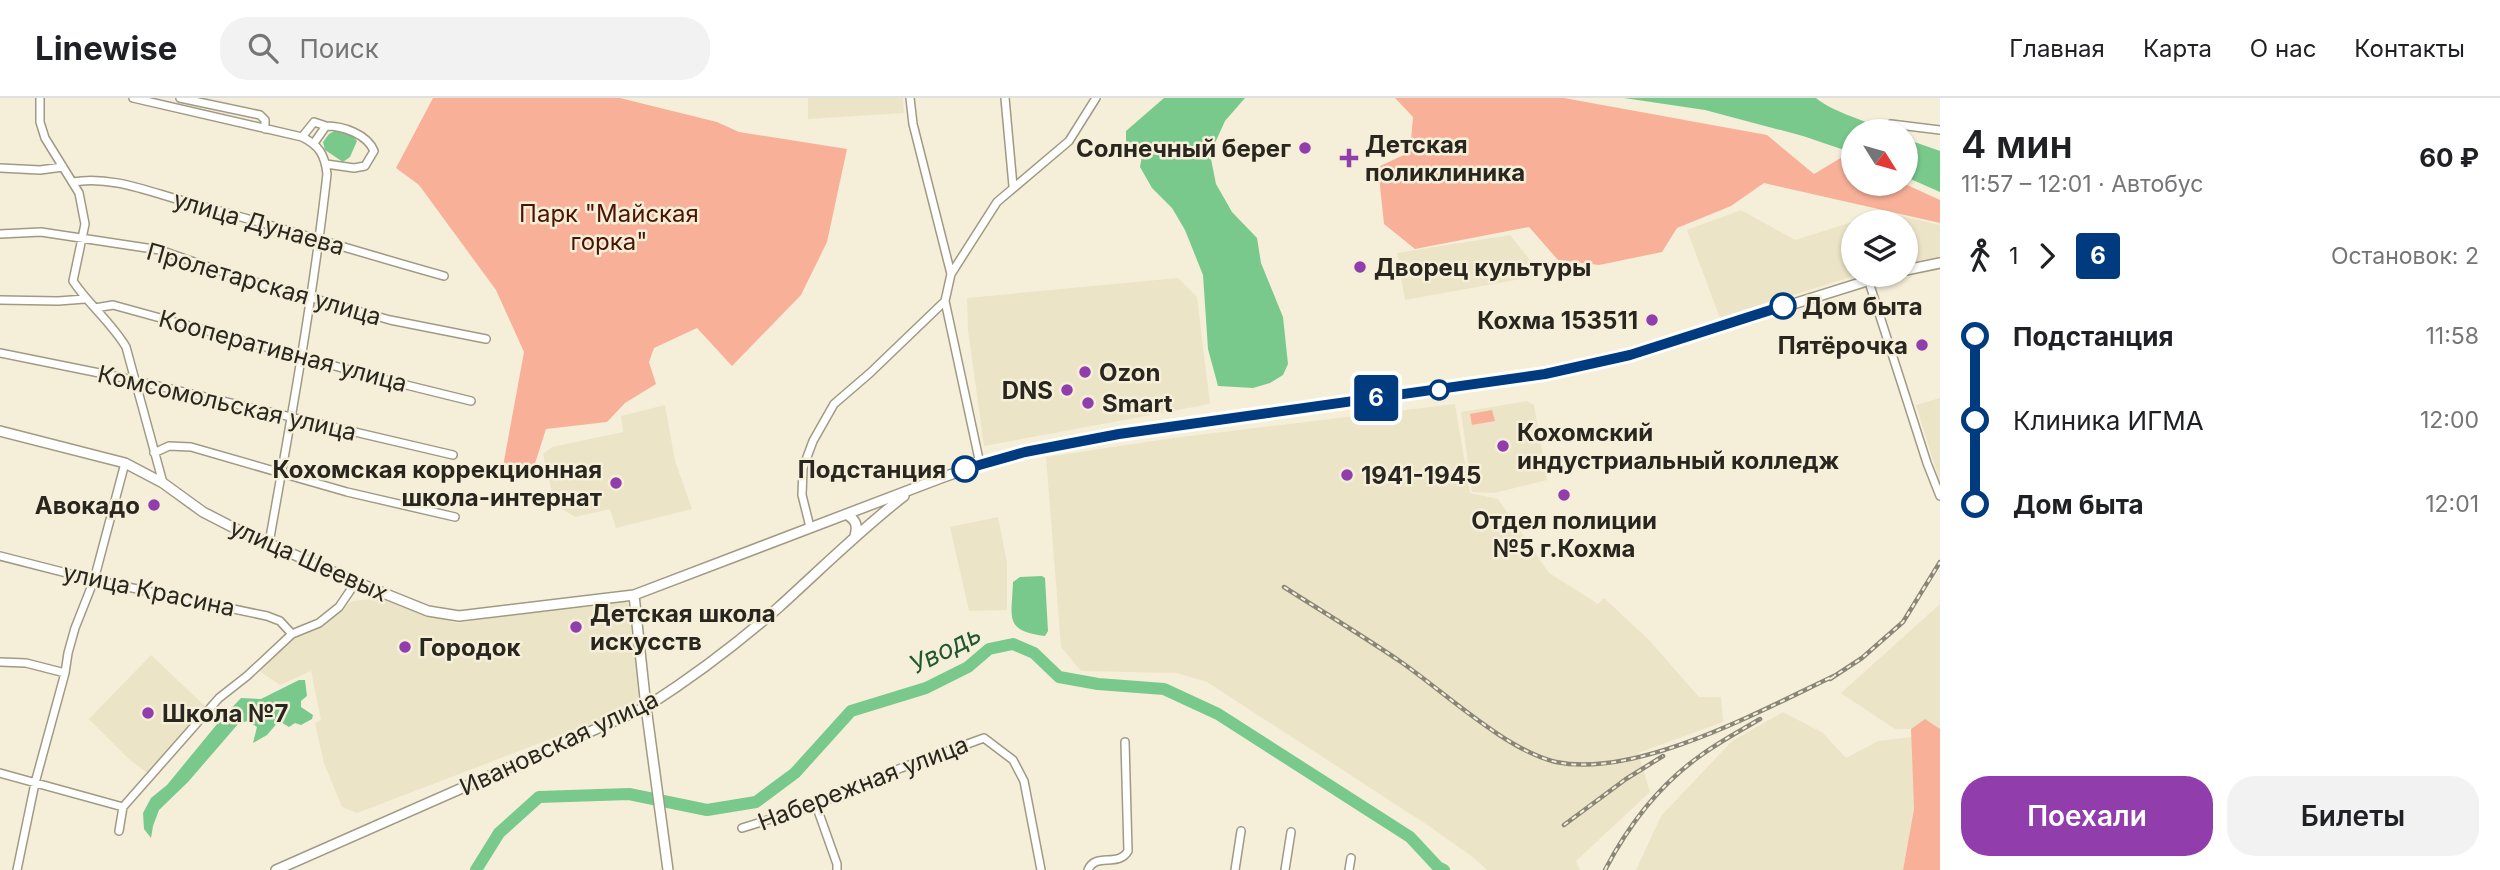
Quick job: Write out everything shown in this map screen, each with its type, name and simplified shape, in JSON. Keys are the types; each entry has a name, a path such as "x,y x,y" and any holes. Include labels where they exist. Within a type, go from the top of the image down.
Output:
{"main road":[{"path":"1918,268 1940,263"},
{"name":"Ивановская улица","path":"634,595 980,464 1025,452 1119,434 1499,382 1572,369 1630,355 1843,287"},
{"name":"улица Шеевых","path":"0,431 125,463 163,483 203,512 356,582 428,611 459,616 634,595"},
{"name":"Ивановская улица","path":"276,870 646,707 693,677 748,634 855,536 911,491"},
{"path":"846,514 855,520 855,536"},
{"path":"634,595 668,870"}],"street":[{"path":"40,98 40,122 46,138 79,193 85,224 74,281 85,299 114,327 126,347 163,483"},
{"path":"133,98 302,137 320,149 326,164 320,240 303,356 269,543"},
{"path":"180,98 260,115 265,120 265,129"},
{"path":"910,98 913,124 951,274"},
{"path":"1005,98 1013,186"},
{"path":"980,464 945,301 951,274 997,201 1069,141 1096,98"},
{"path":"302,137 314,122 337,126 353,131 372,146 374,151 365,166 354,168 326,164"},
{"path":"314,143 326,126"},
{"path":"1918,127 1940,130"},
{"path":"0,167 40,170 64,167"},
{"name":"улица Дунаева","path":"73,182 90,179 118,183 266,223 444,276"},
{"name":"Пролетарская улица","path":"0,234 41,232 160,250 234,276 390,320 486,340"},
{"path":"1871,287 1940,496"},
{"path":"0,300 85,299"},
{"path":"810,527 802,495 803,468 813,441 834,404 945,301"},
{"name":"Кооперативная улица","path":"95,308 113,305 382,380 471,401"},
{"name":"Комсомольская улица","path":"0,353 135,381 453,455"},
{"path":"154,453 169,446 191,447 347,492 455,517"},
{"path":"17,870 68,653 93,580 125,463"},
{"name":"улица Красина","path":"0,556 93,580 267,616 280,621 292,634"},
{"path":"119,831 123,807 219,698 292,634 319,623 339,607 356,582"},
{"path":"0,662 26,663 65,673"},
{"name":"Набережная улица","path":"743,828 816,805 901,768 984,738 1013,760 1024,781 1041,870"},
{"path":"1088,870 1095,861 1124,858 1128,851 1125,742"},
{"path":"0,773 123,807"},
{"path":"816,805 837,864 836,870"},
{"path":"1235,870 1241,831"},
{"path":"1285,870 1291,832"},
{"path":"1349,870 1351,858"}],"shaded area":[{"path":"808,98 903,98 904,113 808,119"},
{"path":"1164,98 1245,98 1225,121 1210,154 1216,184 1232,212 1257,238 1261,263 1283,317 1288,364 1283,375 1270,383 1253,388 1218,386 1208,349 1203,275 1185,230 1172,208 1152,188 1140,167 1142,156 1126,141 1126,131"},
{"path":"1624,98 1816,98 1858,119 1841,119 1841,149 1705,110"},
{"path":"336,130 352,135 357,141 350,157 343,162 325,150 323,142"},
{"path":"1918,143 1940,151 1940,192 1918,182"},
{"path":"1741,210 1795,240 1841,226 1841,280 1720,318 1687,230"},
{"path":"1918,220 1940,225 1940,257 1918,261"},
{"path":"1510,235 1542,275 1405,300 1397,253"},
{"path":"1178,278 1197,297 1210,404 984,446 968,330 967,298"},
{"path":"1940,398 1940,482 1916,405"},
{"name":"Кохомский индустриальный колледж","path":"1527,401 1534,405 1547,480 1494,493 1472,492 1461,412"},
{"path":"1455,404 1470,493 1498,499 1549,573 1598,604 1604,598 1648,639 1699,697 1721,697 1723,722 1638,753 1650,792 1576,861 1580,870 1487,870 1429,826 1207,682 1177,673 1081,671 1061,647 1046,457 1173,438"},
{"name":"Кохомская коррекционная школа-интернат","path":"665,405 675,461 692,509 616,528 610,509 575,517 555,505 543,454 552,447 623,432 621,416"},
{"path":"998,517 1007,563 1007,610 969,611 950,527"},
{"path":"1020,577 1045,578 1048,631 1045,636 1032,634 1016,626 1012,613 1013,582"},
{"path":"381,598 457,623 624,600 631,607 640,694 635,703 619,713 357,813 342,807 324,763 315,723 321,720 311,671 280,685 258,670 292,639 325,624 352,601"},
{"path":"1940,604 1940,729 1925,719 1911,729 1895,729 1841,693"},
{"name":"Школа №7","path":"151,655 206,707 149,774 130,760 89,719"},
{"path":"299,680 305,680 307,696 301,701 301,707 313,715 312,719 289,727 279,721 267,735 253,743 257,727 248,721 239,723 188,782 159,810 151,838 144,829 143,813 151,798 167,785 222,718 241,698 261,699"},
{"path":"1783,712 1823,733 1846,758 1878,741 1912,737 1914,809 1903,870 1636,870 1661,816 1732,741"}],"green space":[{"name":"Парк \"Майская горка\"","path":"433,98 620,98 717,122 739,132 847,149 827,242 801,295 732,366 697,328 654,348 649,362 656,384 625,403 607,422 546,429 530,479 502,472 524,352 496,290 419,185 396,168"},
{"path":"1395,98 1564,98 1767,135 1814,174 1841,158 1841,196 1918,196 1918,190 1940,200 1940,223 1918,218 1918,210 1883,210 1764,183 1731,206 1677,228 1662,252 1599,265 1558,260 1529,227 1415,249 1384,224 1378,167 1410,152 1413,117"},
{"path":"1492,410 1495,421 1472,425 1470,414"},
{"path":"1925,719 1940,729 1940,870 1903,870 1914,809 1911,729"}],"waterway":[{"name":"Уводь","path":"476,870 499,833 539,797 629,794 707,810 756,802 795,773 851,711 926,688 968,667 989,649 1013,644 1034,653 1059,677 1098,684 1164,689 1218,714 1410,837 1444,870"}],"railway":[{"path":"1830,679 1862,658 1903,622 1940,562"},
{"path":"1284,587 1401,662 1496,733 1537,756 1556,762 1588,765 1661,751 1737,722 1836,675"},
{"path":"1605,870 1634,822 1671,780 1707,751 1760,719"},
{"path":"1564,825 1626,779 1663,756"}],"bus line":[{"name":"6","path":"965,469 1025,452 1119,434 1545,374 1630,355 1783,306"}],"place":[{"name":"Солнечный берег","path":"1305,148"},
{"name":"Детская поликлиника","path":"1349,158"},
{"name":"Дворец культуры","path":"1360,267"},
{"name":"Дом быта","path":"1783,306"},
{"name":"Кохма 153511","path":"1652,320"},
{"name":"Пятёрочка","path":"1922,345"},
{"name":"Ozon","path":"1085,372"},
{"name":"DNS","path":"1067,390"},
{"name":"Smart","path":"1088,403"},
{"name":"Кохомский индустриальный колледж","path":"1503,446"},
{"name":"Подстанция","path":"965,469"},
{"name":"1941-1945","path":"1347,475"},
{"name":"Кохомская коррекционная школа-интернат","path":"616,483"},
{"name":"Отдел полиции №5 г.Кохма","path":"1564,495"},
{"name":"Авокадо","path":"154,505"},
{"name":"Детская школа искусств","path":"576,627"},
{"name":"Городок","path":"405,647"},
{"name":"Школа №7","path":"148,713"}]}
